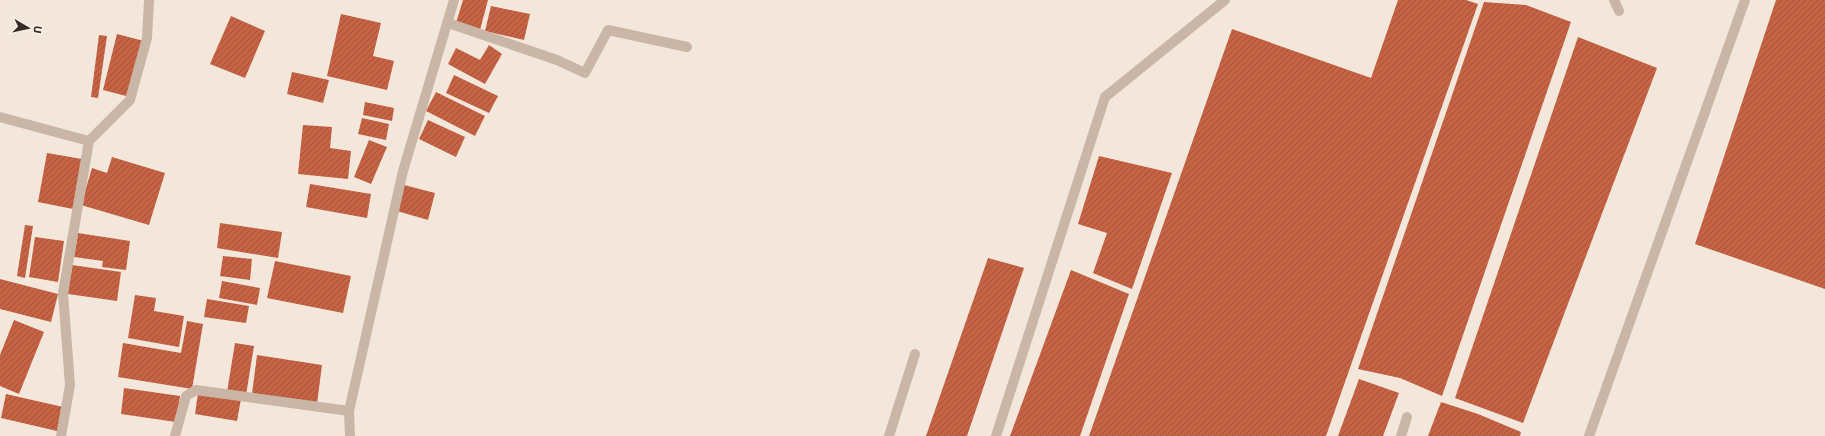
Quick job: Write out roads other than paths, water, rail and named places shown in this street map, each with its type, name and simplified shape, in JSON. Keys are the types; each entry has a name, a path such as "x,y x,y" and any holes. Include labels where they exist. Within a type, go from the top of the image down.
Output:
{"street":[{"path":"61,436 70,385 63,294 89,141 130,100 147,38 149,0"},
{"path":"350,436 349,411 403,171 454,0"},
{"path":"996,436 1105,97 1225,0"},
{"path":"1614,0 1618,11"},
{"path":"1589,436 1745,0"},
{"path":"448,23 557,60 585,73 608,30 687,47"},
{"path":"0,117 89,141"},
{"path":"889,436 915,354"},
{"path":"175,436 186,396 196,390 349,411"},
{"path":"1401,436 1406,417"}]}
